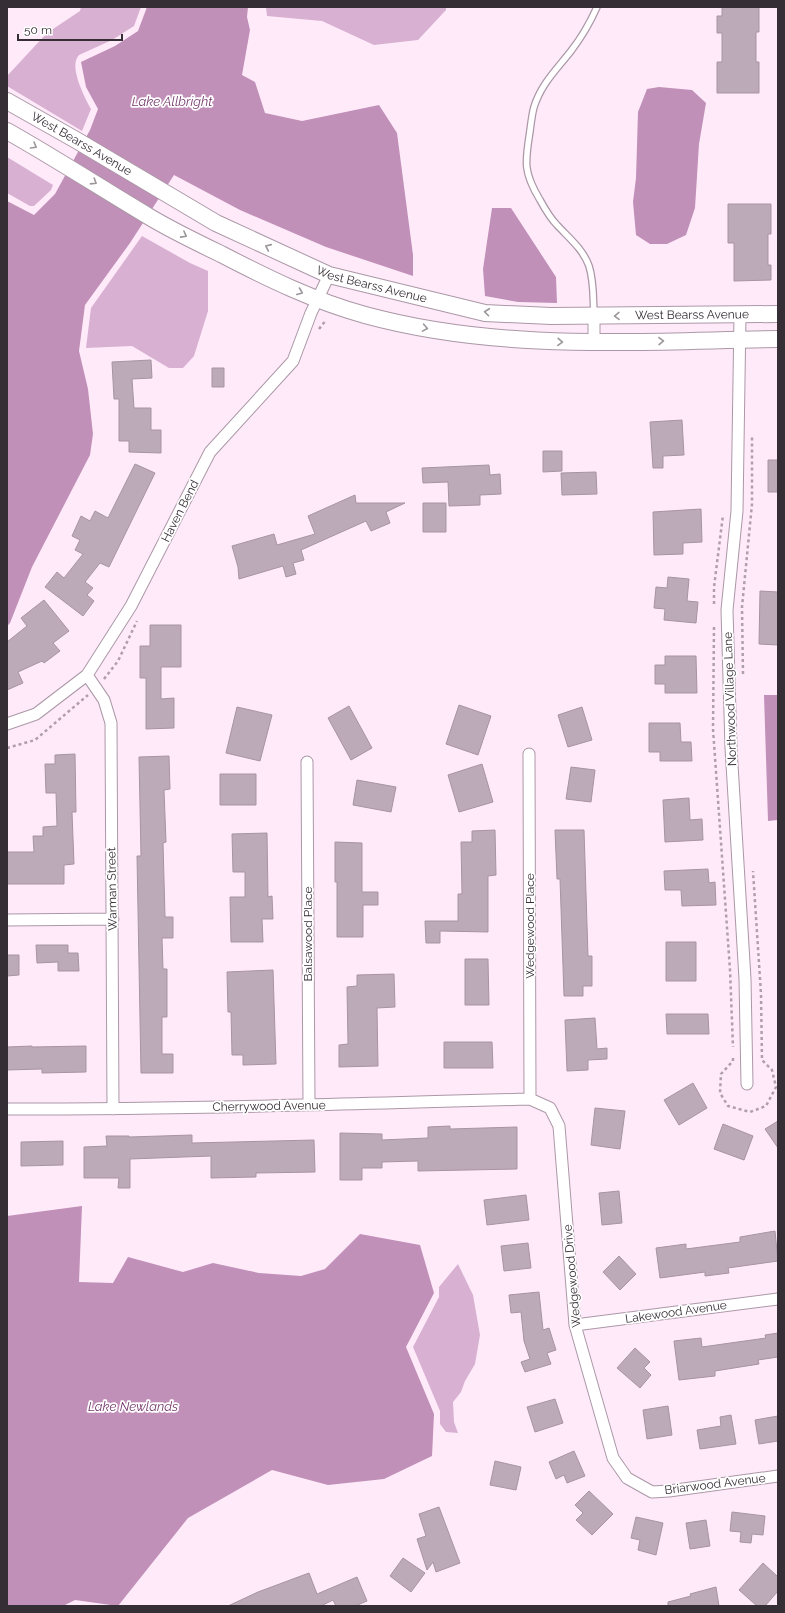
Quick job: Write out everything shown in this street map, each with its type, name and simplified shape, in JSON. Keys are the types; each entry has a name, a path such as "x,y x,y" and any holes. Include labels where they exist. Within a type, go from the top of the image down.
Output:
{"main road":[{"name":"West Bearss Avenue","path":"7,101 216,223 329,274 485,313 551,316 778,314"},
{"name":"West Bearss Avenue","path":"7,131 61,162 149,217 261,275 318,299 364,315 474,336 526,341 594,342 778,340"}],"street":[{"name":"Haven Bend","path":"7,724 36,714 87,675 131,606 210,452 293,361 311,313 329,274"},
{"name":"Northwood Village Lane","path":"740,315 737,511 727,610 730,748 745,979 747,1084"},
{"path":"594,316 594,342"},
{"name":"Warman Street","path":"87,675 104,700 111,723 113,1109"},
{"name":"Wedgewood Place","path":"529,754 530,1099"},
{"name":"Balsawood Place","path":"307,762 309,1106"},
{"path":"7,920 113,919"},
{"name":"Cherrywood Avenue","path":"7,1109 309,1106 530,1099"},
{"name":"Wedgewood Drive","path":"530,1099 550,1108 559,1126 575,1325 613,1458 626,1478 652,1492"},
{"name":"Lakewood Avenue","path":"575,1325 778,1298"},
{"name":"Briarwood Avenue","path":"652,1492 778,1476"}],"lane":[{"path":"594,316 592,278 589,265 582,252 556,224 544,206 530,181 526,164 533,108 539,92 583,33 597,7"}],"path":[{"path":"316,336 326,320"},
{"path":"7,748 35,740 96,688 118,661 139,618"}],"shaded area":[{"path":"81,7 141,7 134,26 112,40 79,55 76,60 76,74 91,109 82,131 7,86 7,76 47,33 80,11"},
{"path":"266,7 446,7 446,10 418,40 374,45 322,21 267,16"},
{"path":"7,157 53,185 51,190 34,206 30,206 7,193"},
{"path":"142,236 190,263 208,271 208,311 194,356 183,368 169,368 132,346 86,348 91,308"},
{"path":"458,1264 473,1295 480,1335 475,1364 465,1381 461,1392 453,1402 454,1422 458,1433 446,1432 440,1424 440,1411 413,1347 439,1297 439,1287"}],"water":[{"name":"Lake Allbright","path":"147,7 248,7 247,17 250,30 242,75 255,82 265,113 302,121 379,105 397,133 413,255 413,276 326,247 240,210 174,175 130,243 85,305 79,351 88,389 93,434 90,455 32,567 10,623 7,626 7,201 34,215 55,194 90,130 98,109 86,87 81,62 115,46 138,31"},
{"path":"659,87 692,90 706,103 699,144 695,208 686,235 667,244 650,244 636,235 633,202 636,178 638,112 647,89"},
{"path":"492,208 511,208 556,277 557,303 518,302 485,296 483,269"},
{"path":"764,695 778,695 778,820 768,821"},
{"name":"Lake Newlands","path":"82,1206 79,1282 113,1283 128,1257 183,1272 213,1263 259,1273 301,1276 325,1269 360,1234 420,1245 434,1293 406,1347 434,1414 432,1456 384,1479 328,1485 272,1470 188,1518 118,1606 75,1600 63,1606 7,1606 7,1216"}],"building":[{"path":"722,7 759,7 759,32 756,32 756,62 759,62 759,93 717,93 717,62 722,62 722,33 717,33 717,16 722,16"},
{"path":"728,204 771,204 771,234 768,234 768,265 771,265 771,280 734,281 734,243 728,243"},
{"path":"151,360 152,378 132,379 134,408 151,408 151,430 161,430 161,453 129,452 129,441 119,441 119,399 114,399 112,362"},
{"path":"212,368 224,368 224,387 212,387"},
{"path":"682,420 684,455 663,456 663,468 653,468 650,422"},
{"path":"543,451 562,451 562,471 543,472"},
{"path":"768,460 778,460 778,492 768,492"},
{"path":"135,464 155,473 109,567 100,563 85,582 93,588 87,595 94,601 83,616 45,587 57,572 64,578 83,554 75,550 80,540 72,536 81,516 90,521 95,511 108,518"},
{"path":"489,465 490,475 500,474 501,494 480,495 480,505 449,506 448,482 423,483 422,468"},
{"path":"596,472 597,494 562,495 561,473"},
{"path":"355,495 356,503 405,503 386,512 390,523 371,531 366,521 301,550 304,560 293,563 296,574 286,577 283,566 239,579 238,567 232,546 274,534 277,545 315,534 308,516"},
{"path":"423,503 446,503 446,532 423,532"},
{"path":"701,509 702,542 683,543 683,554 654,555 653,512"},
{"path":"668,577 689,579 687,601 698,602 696,623 664,620 665,609 654,608 656,587 667,588"},
{"path":"760,591 778,592 778,645 759,644"},
{"path":"44,600 69,631 53,643 60,651 44,663 42,661 18,672 23,683 7,690 7,642 27,626 21,618"},
{"path":"150,625 181,625 181,667 161,667 161,699 174,698 174,728 146,729 146,678 140,678 140,646 150,646"},
{"path":"665,656 696,656 697,693 665,693 665,684 655,684 655,665 665,665"},
{"path":"459,705 491,716 478,755 446,744"},
{"path":"349,706 372,748 351,760 328,718"},
{"path":"237,707 272,715 260,761 226,753"},
{"path":"582,707 592,740 568,747 558,715"},
{"path":"649,723 680,723 681,742 691,742 692,761 660,761 660,752 649,752"},
{"path":"75,754 76,812 72,812 74,864 64,865 64,884 7,884 7,852 34,852 33,836 43,836 43,827 57,826 56,793 46,793 45,764 55,764 55,755"},
{"path":"169,756 170,789 164,790 166,842 163,843 165,917 173,917 173,938 162,938 163,969 167,969 167,1017 162,1017 162,1054 173,1054 173,1073 141,1073 137,856 141,856 139,757"},
{"path":"482,764 493,802 459,812 448,775"},
{"path":"571,767 595,770 591,802 566,799"},
{"path":"220,774 256,774 256,805 220,805"},
{"path":"357,780 396,787 391,812 353,805"},
{"path":"689,798 690,820 702,819 703,840 665,842 663,800"},
{"path":"495,830 496,875 488,876 488,932 440,931 440,943 426,943 425,921 458,921 458,894 462,894 461,842 472,842 472,831"},
{"path":"555,830 584,830 588,956 592,956 592,986 583,986 583,996 564,996 560,879 557,879"},
{"path":"267,833 268,897 272,896 273,919 262,919 263,942 231,942 230,897 245,897 245,872 233,872 232,834"},
{"path":"335,842 362,843 362,892 378,892 378,905 363,905 363,937 337,937"},
{"path":"708,869 709,883 715,882 716,905 682,906 681,890 665,890 664,871"},
{"path":"666,942 696,942 696,981 666,981"},
{"path":"36,945 68,945 68,953 78,953 79,971 58,971 58,962 37,963"},
{"path":"7,955 19,955 19,975 7,976"},
{"path":"465,959 488,959 489,1005 465,1005"},
{"path":"273,970 276,1064 243,1065 243,1055 232,1055 231,1012 228,1012 227,972"},
{"path":"394,974 395,1007 377,1008 378,1066 339,1067 339,1045 348,1044 347,987 357,986 357,975"},
{"path":"666,1014 708,1014 709,1034 667,1034"},
{"path":"595,1018 597,1049 607,1048 607,1059 588,1060 588,1070 567,1071 565,1020"},
{"path":"444,1042 492,1042 493,1068 444,1068"},
{"path":"86,1046 86,1072 42,1073 42,1069 7,1070 7,1047"},
{"path":"693,1083 707,1108 679,1125 664,1100"},
{"path":"595,1108 625,1111 620,1149 591,1145"},
{"path":"778,1121 778,1148 765,1129"},
{"path":"723,1124 753,1136 744,1160 714,1149"},
{"path":"450,1126 450,1129 517,1127 517,1169 418,1171 418,1161 382,1162 382,1168 362,1168 362,1180 340,1180 340,1133 382,1134 382,1140 428,1138 428,1127"},
{"path":"192,1135 192,1143 314,1140 315,1172 256,1173 256,1177 211,1178 211,1156 130,1159 130,1188 118,1188 119,1178 84,1178 84,1147 107,1146 106,1136 129,1137"},
{"path":"63,1141 63,1165 21,1166 21,1142"},
{"path":"619,1191 622,1223 602,1225 599,1193"},
{"path":"526,1195 529,1220 487,1225 484,1200"},
{"path":"775,1231 778,1261 728,1268 729,1273 705,1276 705,1272 660,1278 656,1248 686,1244 686,1249 740,1242 740,1237"},
{"path":"528,1243 531,1268 504,1271 501,1246"},
{"path":"619,1256 636,1274 620,1290 603,1272"},
{"path":"539,1292 543,1330 549,1328 556,1350 547,1353 551,1364 525,1372 521,1362 530,1359 524,1341 521,1312 511,1313 509,1295"},
{"path":"778,1333 778,1357 758,1360 759,1364 715,1371 715,1376 679,1380 674,1341 701,1338 702,1347 766,1338 765,1335"},
{"path":"635,1348 650,1362 644,1368 651,1375 640,1388 617,1368"},
{"path":"555,1399 563,1423 535,1432 527,1407"},
{"path":"668,1406 672,1435 647,1439 643,1410"},
{"path":"731,1415 736,1444 700,1449 697,1430 721,1426 720,1417"},
{"path":"778,1416 778,1441 759,1444 755,1420"},
{"path":"574,1451 585,1476 567,1483 564,1475 556,1479 549,1462"},
{"path":"495,1461 521,1467 516,1490 490,1485"},
{"path":"589,1491 613,1514 592,1535 576,1520 583,1513 575,1505"},
{"path":"439,1507 460,1563 436,1572 433,1562 427,1570 417,1539 426,1536 419,1514"},
{"path":"732,1512 765,1516 763,1535 752,1534 751,1543 740,1542 741,1532 730,1531"},
{"path":"636,1517 663,1523 656,1555 638,1550 640,1540 631,1538"},
{"path":"706,1520 710,1546 690,1549 686,1523"},
{"path":"403,1558 425,1573 411,1592 390,1576"},
{"path":"763,1563 778,1577 778,1591 765,1606 757,1606 739,1590"},
{"path":"309,1573 317,1594 357,1577 367,1601 355,1606 336,1606 333,1600 321,1606 228,1606 258,1592"},
{"path":"716,1587 719,1606 668,1606 668,1602"}]}
